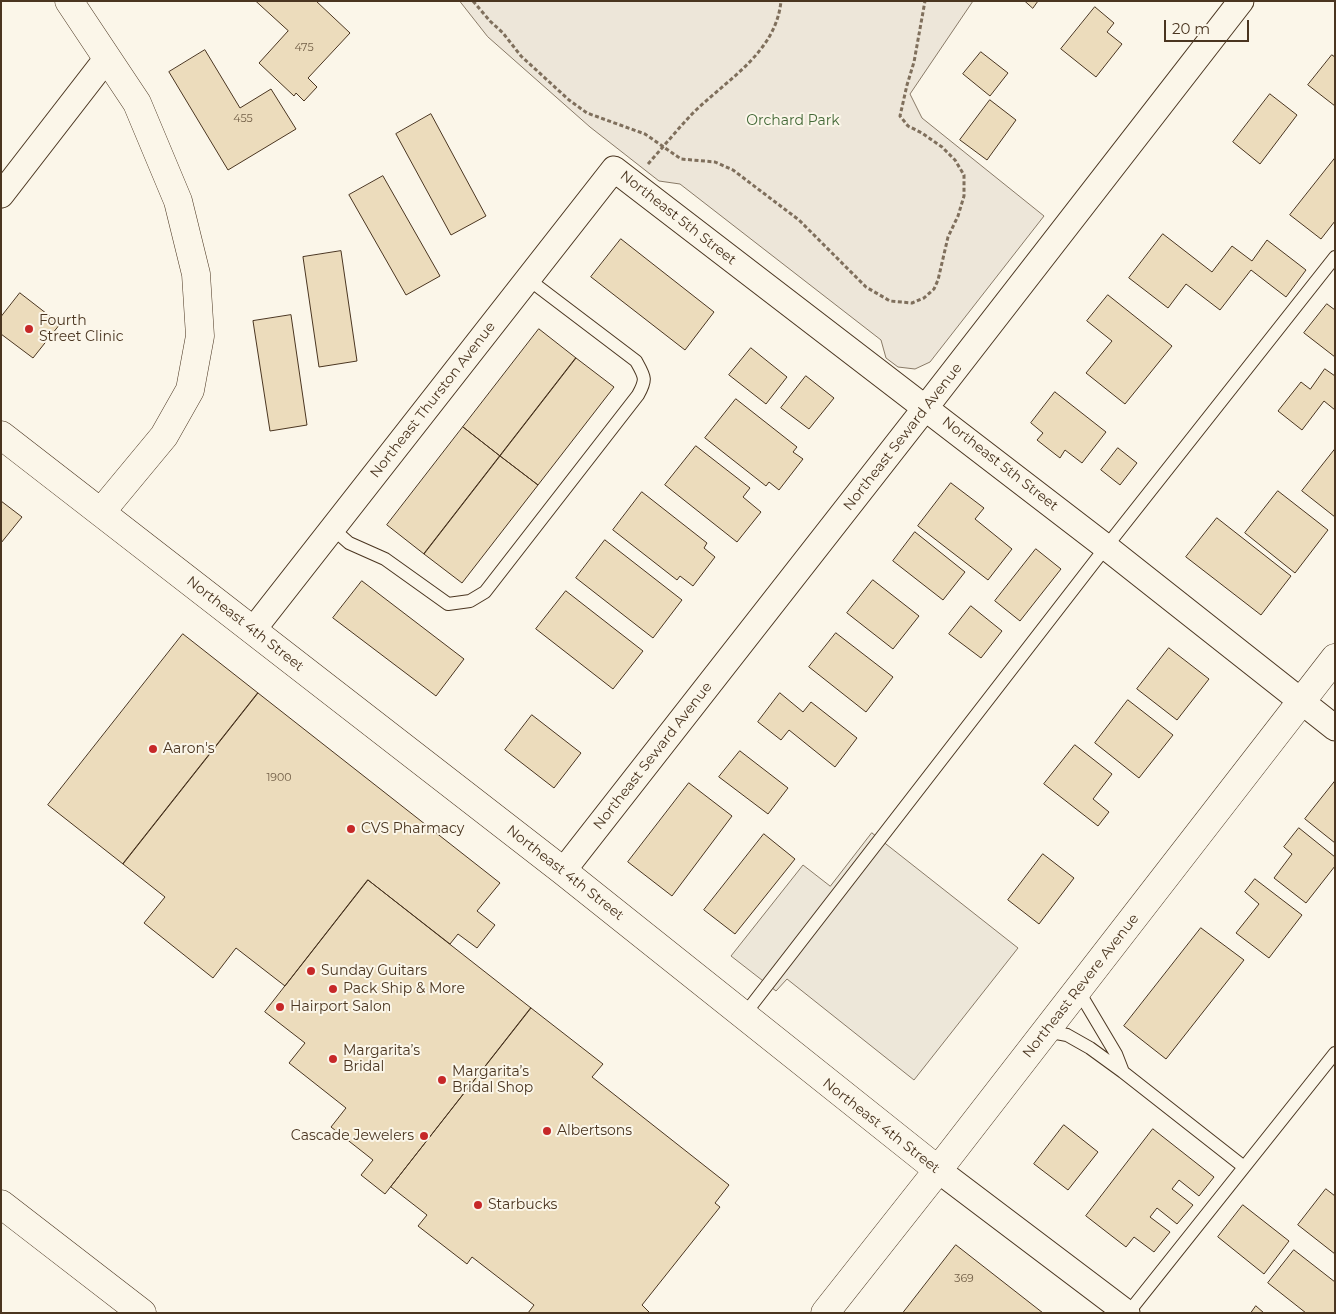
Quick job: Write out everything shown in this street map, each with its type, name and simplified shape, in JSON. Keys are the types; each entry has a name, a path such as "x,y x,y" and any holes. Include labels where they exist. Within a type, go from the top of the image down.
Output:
{"street":[{"path":"68,1 137,103 178,201 196,274 200,336 190,390 164,436 101,512"},
{"name":"Northeast Seward Avenue","path":"563,870 1241,1"},
{"path":"1,195 107,58"},
{"name":"Northeast 5th Street","path":"623,176 926,407 1335,728"},
{"name":"Northeast Thurston Avenue","path":"252,630 528,279 623,176"},
{"name":"Northeast 4th Street","path":"1,435 563,870 938,1170 1128,1313"},
{"name":"Northeast Revere Avenue","path":"825,1313 1335,658"},
{"path":"1,1204 142,1313"}],"lane":[{"path":"744,1015 1106,547 1335,257"},
{"path":"333,529 349,543 385,559 448,604 470,602 485,592 638,395 644,384 643,373 636,361 528,279"},
{"path":"1078,990 1116,1054 1123,1072"},
{"path":"1046,1030 1066,1035 1090,1048 1244,1167"},
{"path":"1128,1313 1335,1053"}],"path":[{"path":"473,1 503,33 521,56 569,100 587,113 645,134 681,159 715,162 733,170 799,220 866,287 890,301 912,303 924,298 934,289 938,280 948,237 958,216 964,196 964,175 955,160 922,133 908,126 900,116 914,62 925,1"},
{"path":"623,176 664,147 692,115 749,64 765,45 779,15 781,1"}],"green space":[{"name":"Orchard Park","path":"460,1 973,1 910,94 922,118 1044,216 930,362 915,369 898,367 886,358 881,340 680,184 659,181 590,127 488,37"}],"shaded area":[{"path":"872,833 1018,948 914,1080 787,979 776,991 731,956 803,865 830,886"}],"building":[{"path":"256,1 316,1 350,33 308,78 317,87 304,101 296,93 294,96 259,63 288,31"},
{"path":"1025,1 1038,1 1033,8"},
{"path":"1095,7 1114,23 1107,32 1122,44 1096,77 1061,49"},
{"path":"205,50 240,108 271,89 296,129 228,170 169,72"},
{"path":"981,52 1008,73 990,96 963,74"},
{"path":"1332,55 1335,57 1335,106 1308,85"},
{"path":"1270,94 1297,115 1260,164 1233,142"},
{"path":"990,100 1016,120 987,160 960,140"},
{"path":"431,114 486,216 451,235 396,134"},
{"path":"1335,158 1335,221 1321,239 1290,215"},
{"path":"383,176 440,276 406,295 349,195"},
{"path":"1163,234 1212,272 1232,246 1252,261 1267,240 1306,270 1286,297 1251,270 1220,310 1186,284 1168,308 1129,278"},
{"path":"621,239 714,312 685,350 591,277"},
{"path":"341,251 357,361 319,367 303,257"},
{"name":"Fourth Street Clinic","path":"20,293 60,324 33,358 1,334 1,317"},
{"path":"1108,295 1172,346 1125,404 1086,373 1112,341 1087,321"},
{"path":"1327,304 1335,310 1335,357 1304,333"},
{"path":"291,315 307,425 270,431 253,321"},
{"path":"539,329 576,358 500,456 463,427"},
{"path":"751,348 787,377 766,404 729,375"},
{"path":"576,358 614,387 538,485 500,456"},
{"path":"1325,369 1335,376 1335,410 1324,401 1302,430 1278,411 1301,382 1310,389"},
{"path":"806,376 834,398 809,429 781,408"},
{"path":"1055,392 1106,432 1082,463 1065,450 1060,458 1037,440 1043,433 1031,423"},
{"path":"736,399 797,447 793,452 803,459 779,490 769,482 766,486 705,438"},
{"path":"463,427 500,456 424,554 387,525"},
{"path":"696,446 750,488 743,497 761,512 737,542 665,485"},
{"path":"1118,448 1137,463 1120,485 1101,470"},
{"path":"1335,449 1335,517 1302,491"},
{"path":"500,456 538,485 462,583 424,554"},
{"path":"951,483 984,508 975,519 1012,549 988,580 918,526"},
{"path":"1278,491 1328,530 1295,573 1245,533"},
{"path":"642,492 707,543 704,548 715,557 693,586 680,576 677,580 613,530"},
{"path":"1,501 22,517 1,543"},
{"path":"1217,518 1291,576 1261,615 1186,557"},
{"path":"915,532 965,572 943,600 893,561"},
{"path":"605,540 682,600 653,638 576,578"},
{"path":"1036,549 1061,569 1020,621 995,601"},
{"path":"873,580 919,616 893,649 847,613"},
{"path":"362,581 464,659 436,696 333,618"},
{"path":"566,591 643,651 613,689 536,629"},
{"path":"971,606 1002,631 981,658 949,634"},
{"path":"836,633 893,677 866,712 809,667"},
{"name":"Aaron's","path":"183,634 258,693 123,864 48,805"},
{"path":"1169,648 1209,679 1177,720 1137,689"},
{"name":"CVS Pharmacy","path":"258,693 500,883 477,911 495,925 477,948 458,934 450,944 368,880 285,986 236,948 213,978 144,923 165,897 123,864"},
{"path":"780,693 803,712 811,702 857,738 835,767 789,730 781,740 758,722"},
{"path":"1128,700 1173,735 1139,778 1095,743"},
{"path":"532,715 581,753 554,788 505,750"},
{"path":"1075,745 1112,774 1093,799 1109,812 1098,826 1044,784"},
{"path":"740,751 788,788 768,814 719,777"},
{"path":"1335,781 1335,843 1305,819"},
{"path":"689,783 732,816 672,896 628,862"},
{"path":"1299,828 1335,857 1335,866 1306,903 1274,878 1292,854 1284,847"},
{"path":"764,834 795,859 735,934 704,910"},
{"path":"1043,854 1074,878 1039,924 1008,900"},
{"path":"1255,879 1302,915 1269,958 1236,933 1259,904 1245,892"},
{"path":"368,880 531,1008 385,1194 361,1175 373,1160 331,1127 346,1108 289,1063 305,1043 265,1012"},
{"path":"1201,928 1244,960 1166,1059 1124,1026"},
{"name":"Albertsons","path":"531,1008 603,1064 592,1077 729,1185 715,1203 720,1207 642,1305 650,1313 528,1313 534,1305 472,1257 467,1264 418,1226 427,1215 391,1187"},
{"path":"1064,1125 1098,1152 1068,1190 1034,1164"},
{"path":"1153,1129 1214,1177 1199,1196 1179,1180 1172,1189 1193,1205 1177,1224 1157,1208 1150,1217 1170,1232 1154,1252 1134,1237 1126,1247 1086,1216"},
{"path":"1326,1189 1335,1196 1335,1254 1298,1225"},
{"path":"1243,1205 1289,1241 1264,1274 1218,1237"},
{"path":"956,1245 1043,1313 903,1313"},
{"path":"1294,1250 1335,1282 1335,1313 1306,1313 1268,1283"},
{"path":"1256,1306 1264,1313 1251,1313"}],"place":[{"name":"Fourth Street Clinic","path":"29,329"},
{"name":"Aaron's","path":"153,749"},
{"name":"CVS Pharmacy","path":"351,829"},
{"name":"Sunday Guitars","path":"311,971"},
{"name":"Pack Ship & More","path":"333,989"},
{"name":"Hairport Salon","path":"280,1007"},
{"name":"Margarita’s Bridal","path":"333,1059"},
{"name":"Margarita’s Bridal Shop","path":"442,1080"},
{"name":"Albertsons","path":"547,1131"},
{"name":"Cascade Jewelers","path":"424,1136"},
{"name":"Starbucks","path":"478,1205"}]}
